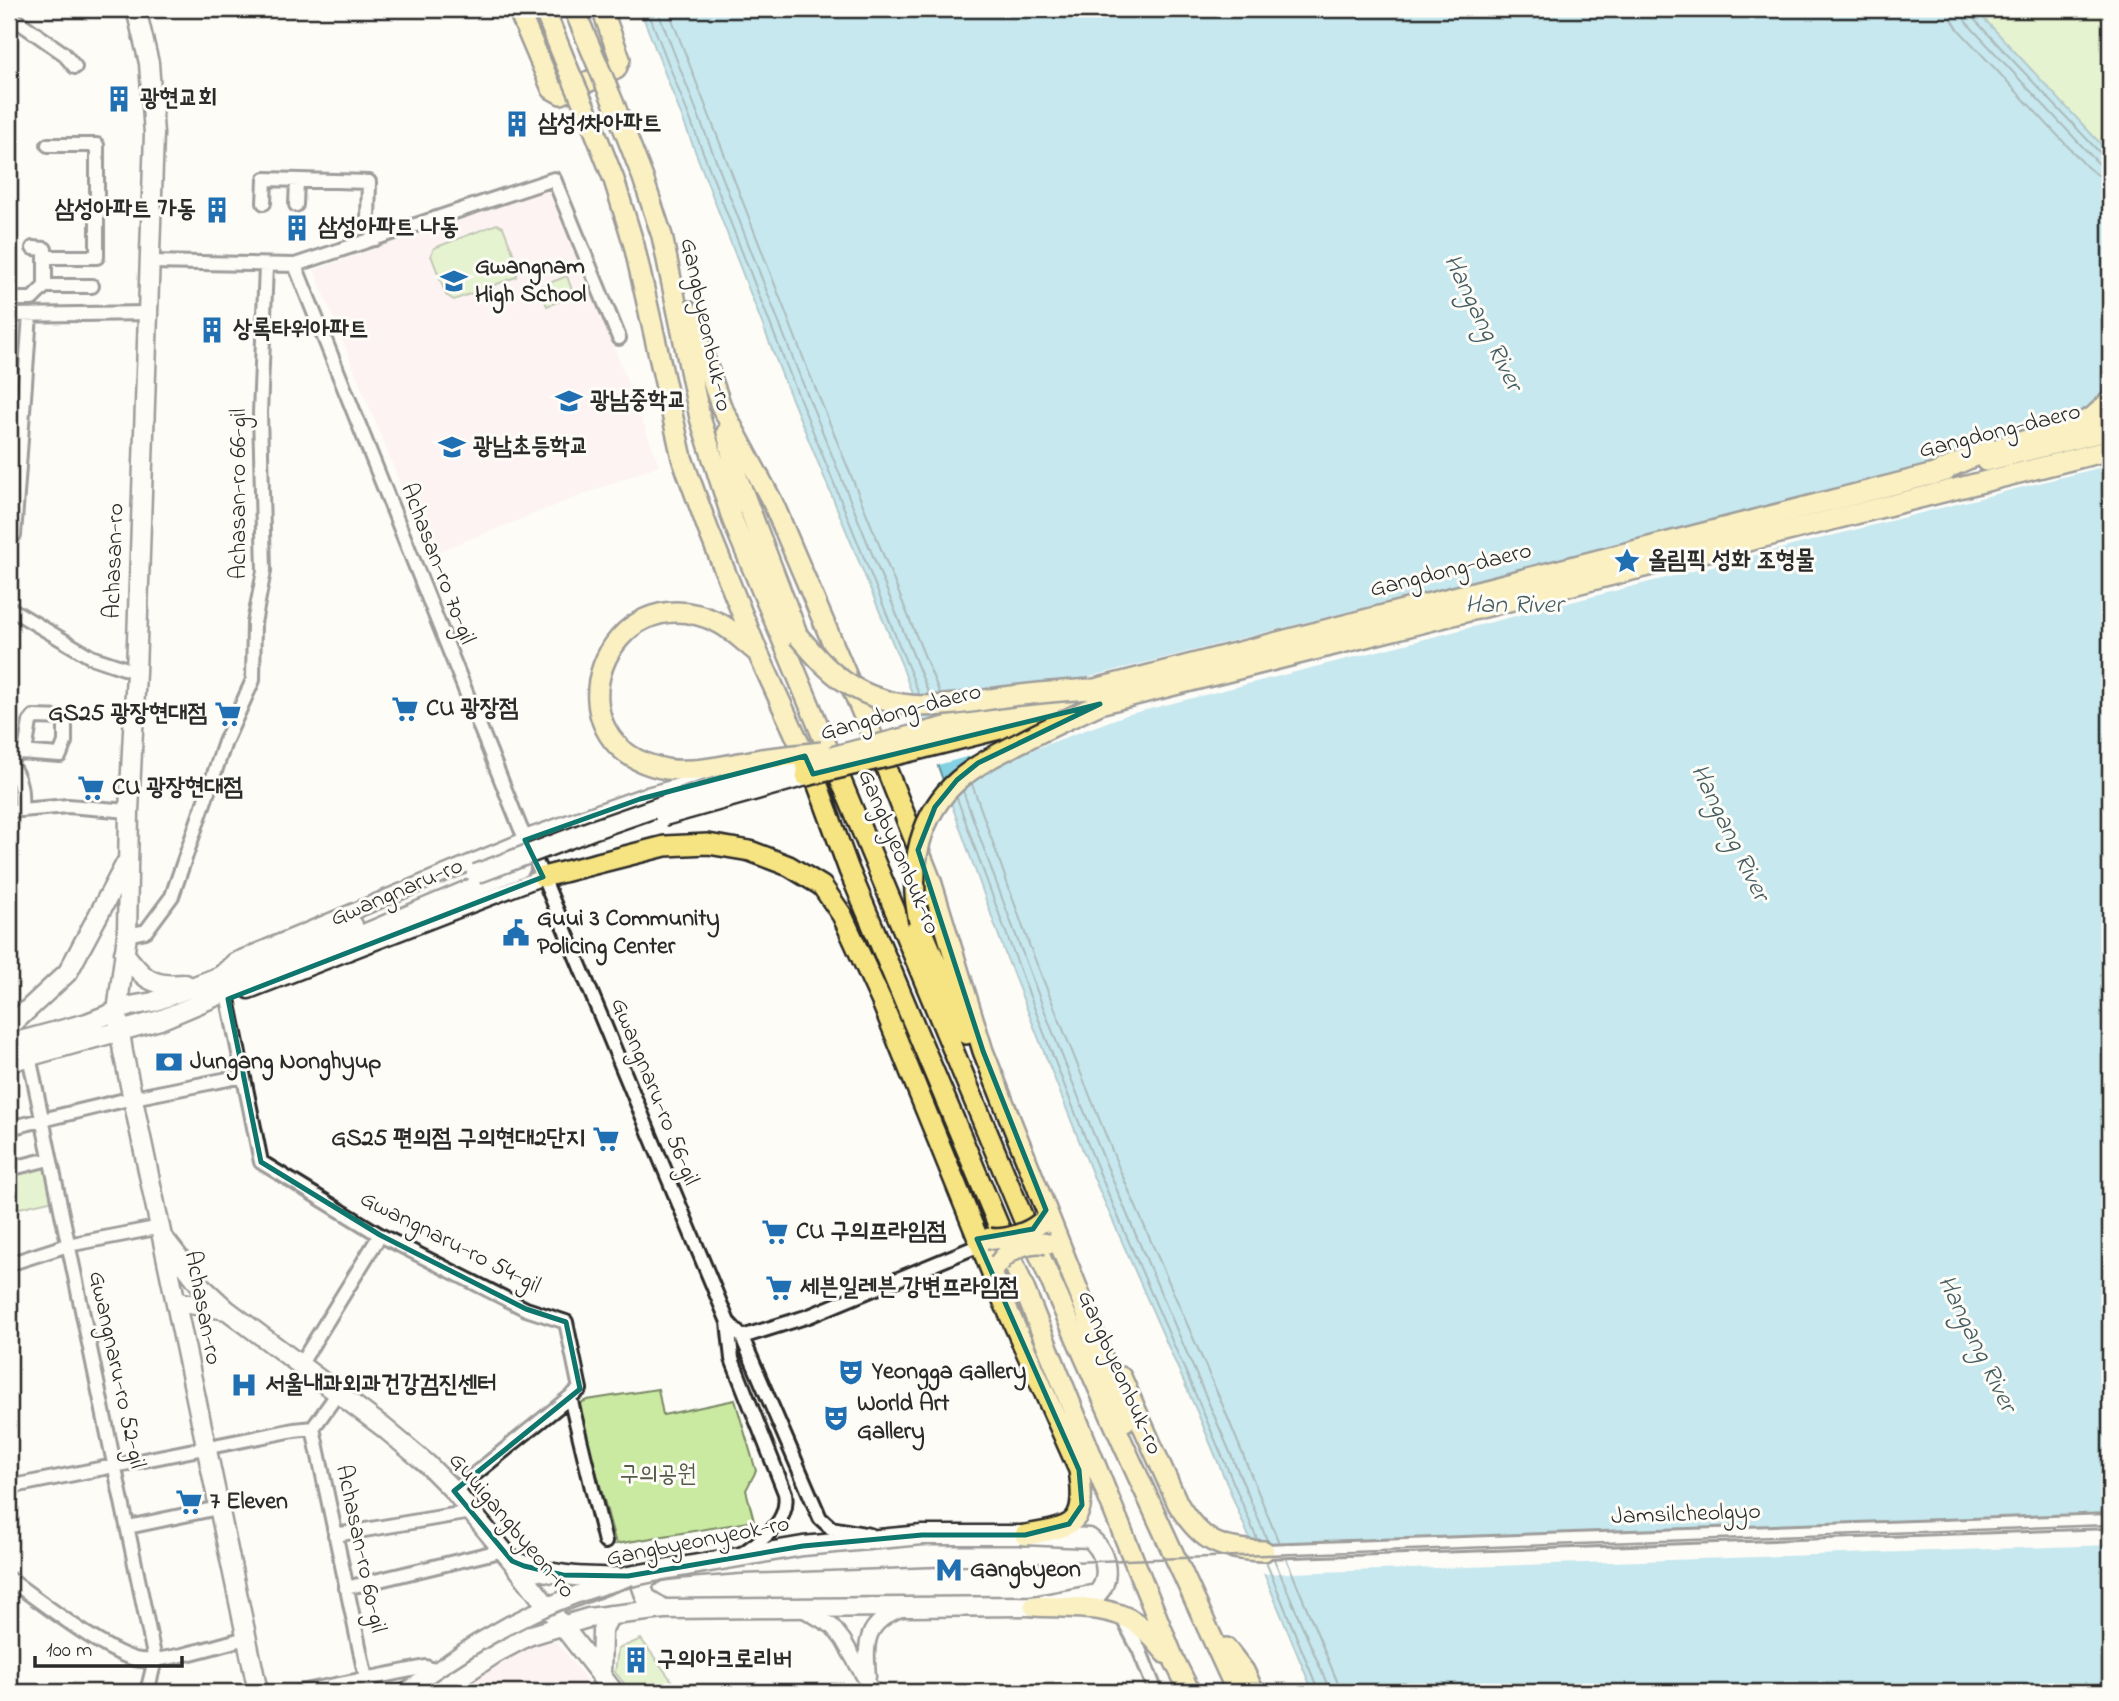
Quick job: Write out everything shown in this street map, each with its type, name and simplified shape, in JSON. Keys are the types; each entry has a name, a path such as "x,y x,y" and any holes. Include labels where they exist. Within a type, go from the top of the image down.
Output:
{"main road":[{"name":"Achasan-ro","path":"136,9 149,63 154,108 149,313 129,811 130,857 127,935 118,1004 119,1032 258,1692"},
{"path":"518,9 552,89 561,94 616,69 620,59 602,9"},
{"name":"Gangbyeonbuk-ro","path":"544,9 614,180 634,245 682,458 758,653 816,780 849,870 1006,1242 1175,1662 1190,1692"},
{"name":"Gangbyeonbuk-ro","path":"574,9 643,178 662,236 700,418 733,521 1023,1218 1237,1692"},
{"path":"662,236 721,406 736,474 798,636 824,666 853,687 872,696 908,706 930,707 1042,692 1095,696"},
{"path":"1932,475 1979,454 2074,426 2093,416 2110,401"},
{"path":"721,406 773,503 931,881 983,1051 1026,1162 1043,1216 1065,1256 1080,1295 1112,1381 1146,1489"},
{"name":"Gangdong-daero","path":"805,770 2110,429"},
{"name":"Gangdong-daero","path":"805,770 858,748 1095,696 2110,450"},
{"path":"758,653 721,624 696,614 665,613 643,618 626,629 611,646 601,669 596,701 604,728 619,749 641,761 667,769 765,762 858,748"},
{"path":"1026,1162 984,1076 919,922 913,892 917,855 924,827 943,794 957,780 978,763 1095,696"},
{"path":"525,840 640,799 765,762"},
{"name":"Gwangnaru-ro","path":"9,1062 178,1013 216,977 592,830 701,792 805,770"},
{"name":"Gwangnaru-ro","path":"9,1044 87,1023 118,1004 153,1002 201,991 591,839 805,770"},
{"path":"543,877 665,846 708,844 750,851 789,866 822,886 842,915 881,1000 1079,1470 1083,1497 1082,1505 1074,1519 1055,1530 1025,1535"},
{"path":"9,1027 68,972 130,857"},
{"path":"849,870 881,1000"},
{"path":"124,953 149,981 201,991"},
{"path":"981,1237 1000,1239 1033,1229 1043,1216"},
{"path":"162,1232 201,1286 227,1310"},
{"path":"997,1270 1005,1255 1015,1249 1040,1242 1048,1244 1065,1256"},
{"path":"1080,1295 1189,1523 1217,1545 1237,1550 1264,1551"},
{"name":"Guuigangbyeon-ro","path":"177,1302 227,1310 405,1446 471,1511 614,1692"},
{"path":"1079,1470 1109,1496"},
{"name":"Gangbyeonyeok-ro","path":"408,1692 476,1645 548,1607 628,1576 803,1546 922,1535 1025,1535 1089,1538 1097,1543 1102,1552 1106,1573 1102,1589 1097,1594 1034,1606"},
{"path":"508,1555 524,1566 563,1575 628,1576"},
{"path":"656,1572 646,1579 642,1587 646,1598 664,1609"},
{"path":"596,1589 587,1597 590,1611 605,1616"},
{"path":"438,1692 496,1653 528,1636 561,1625 605,1616 664,1609 1034,1606 1105,1611 1136,1623 1175,1662"},
{"path":"601,1677 605,1616"},
{"path":"1207,1622 1244,1671 1254,1692"}],"street":[{"path":"9,15 63,53 75,67"},
{"path":"45,257 97,257 97,145 48,145"},
{"path":"264,203 265,179 369,183 368,219 374,239"},
{"path":"150,262 295,265 555,179 618,338"},
{"path":"296,205 297,180"},
{"path":"33,248 45,248 45,286"},
{"name":"Achasan-ro 70-gil","path":"295,265 525,840 543,877"},
{"name":"Achasan-ro 66-gil","path":"127,935 146,931 172,895 225,742 253,680 254,622 264,571 260,413 266,266"},
{"path":"9,299 32,299 45,286 92,286"},
{"path":"9,316 149,313"},
{"path":"14,535 30,315"},
{"path":"9,608 91,657 136,672"},
{"path":"25,752 19,752 9,762 22,788 15,811 68,806 129,811"},
{"path":"216,977 234,961 525,840"},
{"path":"178,1013 228,999 543,877"},
{"name":"Gwangnaru-ro 56-gil","path":"543,877 728,1322 732,1359 785,1493 787,1502 778,1522 766,1538 737,1558"},
{"name":"Gwangnaru-ro 54-gil","path":"228,999 261,1162 380,1235 526,1309 566,1322 580,1389 570,1397"},
{"name":"Gwangnaru-ro 52-gil","path":"29,1056 155,1660 147,1692"},
{"path":"9,1128 133,1098 243,1076"},
{"path":"9,1169 49,1159"},
{"path":"9,1264 68,1244 162,1232"},
{"path":"300,1365 380,1235"},
{"path":"742,1337 809,1316 981,1237"},
{"name":"Gwangnaru-ro 56-gil","path":"728,1322 742,1337 820,1518 831,1528 891,1538"},
{"path":"9,1487 313,1428 338,1393"},
{"path":"454,1492 570,1397 604,1542"},
{"name":"Achasan-ro 60-gil","path":"313,1428 366,1679"},
{"path":"128,1527 218,1508"},
{"path":"335,1535 471,1511"},
{"name":"Jamsilcheolgyo","path":"1264,1551 2110,1521"},
{"path":"346,1588 508,1555"},
{"path":"9,1579 107,1647 138,1660 155,1660 246,1638"},
{"path":"871,1687 866,1649 876,1622 887,1614 908,1606"},
{"path":"800,1607 832,1626 871,1687"},
{"path":"1121,1615 1139,1649 1156,1692"},
{"path":"300,1692 426,1667 436,1671"}],"highlighted area":[{"path":"1100,704 978,763 957,780 935,807 918,850 983,1051 1046,1210 1033,1229 977,1239 1079,1470 1082,1505 1069,1524 1025,1535 922,1535 803,1546 628,1576 563,1575 524,1566 512,1561 454,1491 580,1389 566,1322 526,1309 380,1235 261,1162 228,999 543,877 525,840 640,799 805,756 813,774"}],"shaded area":[{"path":"549,187 581,260 659,465 429,555 314,270"},
{"path":"556,1641 596,1692 461,1692 459,1688 529,1647"}],"green space":[{"path":"1975,9 2110,9 2110,154 2107,151"},
{"path":"497,224 503,227 519,268 516,277 454,300 446,295 431,255 434,248"},
{"path":"567,276 574,296 547,306 539,287"},
{"path":"49,1159 58,1199 15,1209 9,1187 9,1169"},
{"name":"구의공원","path":"658,1389 663,1415 735,1400 756,1471 746,1490 754,1521 616,1544 578,1404 587,1400"},
{"name":"구의아크로리버","path":"641,1639 680,1692 631,1692 615,1672 618,1649"}],"water":[{"name":"Han River","path":"640,9 1975,9 2110,154 2110,1692 1313,1692 1199,1416 1094,1178 1006,956 901,663 784,380"}],"pier":[{"path":"2063,420 2077,429 2110,420 2110,465 1126,715 1002,761 988,751 934,766 919,723 1061,684 1920,467"},
{"path":"2110,1513 2110,1545 1260,1574 1248,1544"}],"railway":[{"path":"419,1692 473,1656 559,1611 619,1590 683,1578 2110,1525"}],"place":[{"name":"광현교회","path":"119,99"},
{"name":"삼성1차아파트","path":"517,124"},
{"name":"삼성아파트 가동","path":"217,210"},
{"name":"삼성아파트 나동","path":"297,228"},
{"name":"Gwangnam High School","path":"454,281"},
{"name":"상록타워아파트","path":"212,330"},
{"name":"광남중학교","path":"569,401"},
{"name":"광남초등학교","path":"452,447"},
{"name":"올림픽 성화 조형물","path":"1627,561"},
{"name":"CU 광장점","path":"405,709"},
{"name":"GS25 광장현대점","path":"228,714"},
{"name":"CU 광장현대점","path":"91,788"},
{"name":"Guui 3 Community Policing Center","path":"516,933"},
{"name":"Jungang Nonghyup","path":"169,1062"},
{"name":"GS25 편의점 구의현대2단지","path":"606,1139"},
{"name":"CU 구의프라임점","path":"775,1232"},
{"name":"세븐일레븐 강변프라임점","path":"779,1288"},
{"name":"Yeongga Gallery","path":"851,1372"},
{"name":"서울내과외과건강검진센터","path":"244,1385"},
{"name":"World Art Gallery","path":"836,1418"},
{"name":"7 Eleven","path":"189,1502"},
{"name":"Gangbyeon","path":"949,1570"},
{"name":"구의아크로리버","path":"636,1660"}],"water label":[{"name":"Hangang River","path":"1482,323"},
{"name":"Hangang River","path":"1729,833"},
{"name":"Hangang River","path":"1976,1344"}]}
